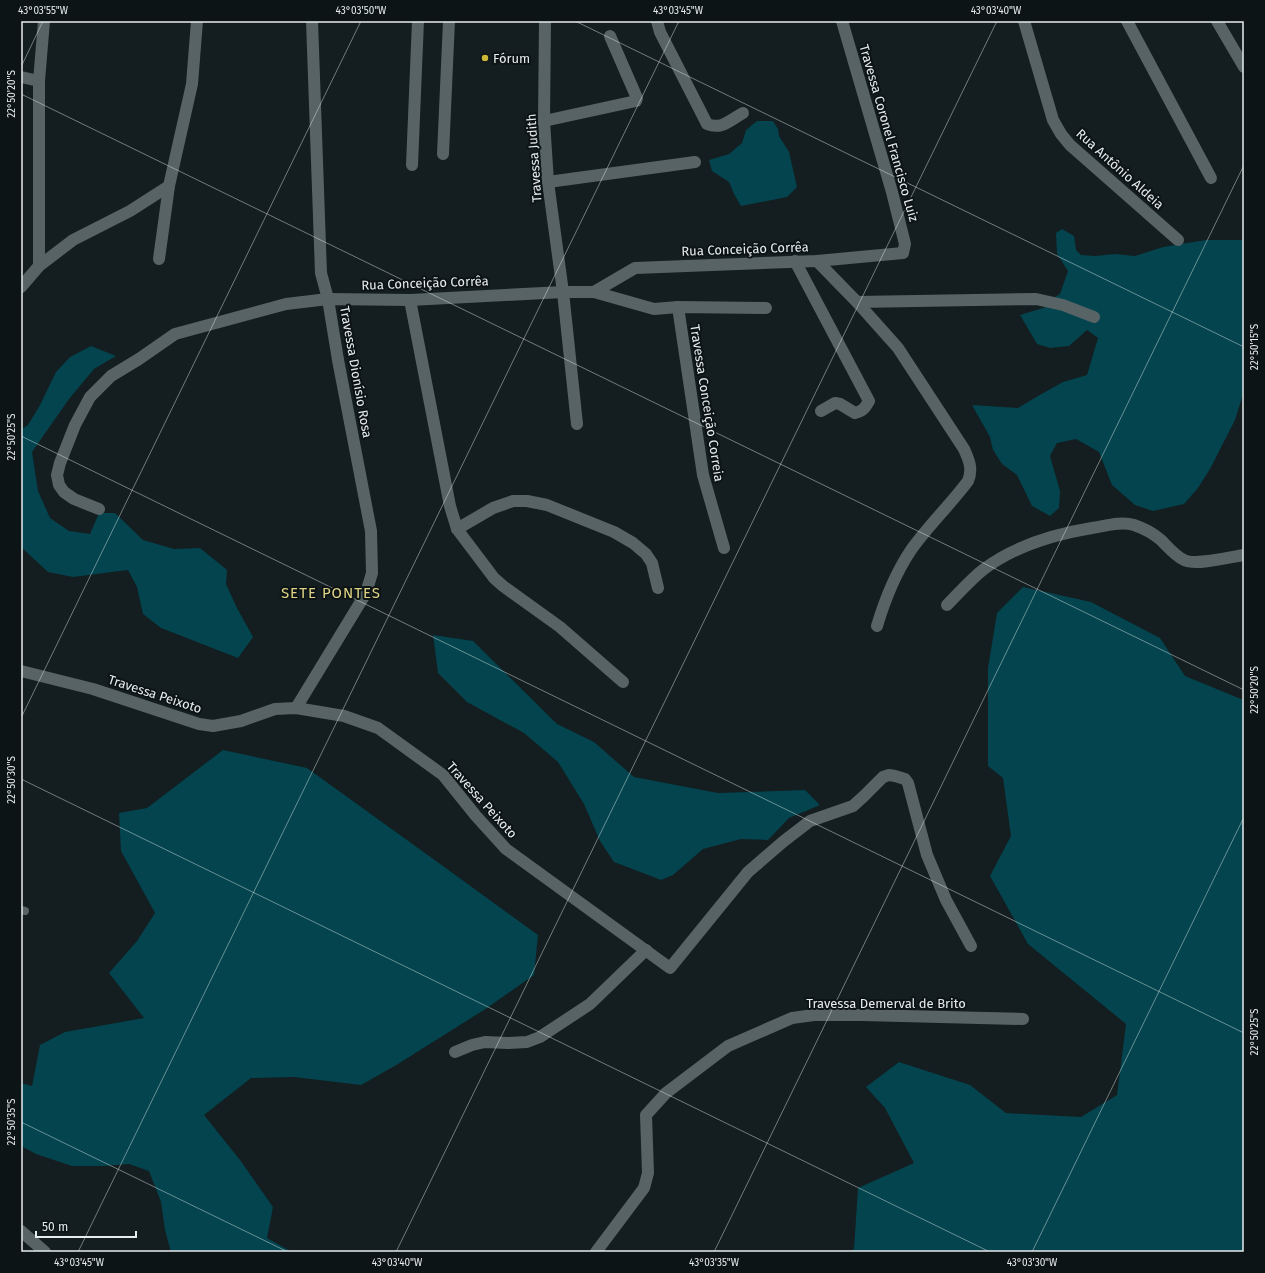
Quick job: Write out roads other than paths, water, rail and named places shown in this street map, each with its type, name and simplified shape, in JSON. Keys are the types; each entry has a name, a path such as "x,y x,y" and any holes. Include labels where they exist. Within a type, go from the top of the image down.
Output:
{"street":[{"path":"39,266 39,81 44,21"},
{"path":"159,259 169,186 192,84 197,21"},
{"name":"Travessa Dionísio Rosa","path":"296,708 366,593 372,573 371,531 338,360 328,299 321,273 312,21"},
{"path":"412,165 418,21"},
{"path":"443,154 449,21"},
{"name":"Travessa Judith","path":"546,21 544,120 548,182 563,292 577,424"},
{"path":"657,21 660,32 707,124 714,127 720,126 743,113"},
{"name":"Travessa Coronel Francisco Luiz","path":"842,21 892,192 905,244 903,253"},
{"name":"Rua Antônio Aldeia","path":"1024,21 1053,120 1061,134 1070,145 1178,240"},
{"path":"1127,21 1211,178"},
{"path":"1217,21 1244,67"},
{"path":"544,120 636,101 637,98 610,36"},
{"path":"21,77 39,81"},
{"path":"548,182 695,162"},
{"path":"21,287 39,266 73,240 130,211 169,186"},
{"name":"Rua Conceição Corrêa","path":"594,292 634,268 817,260 903,253"},
{"path":"817,260 898,348 964,449 970,464 971,473 968,481 911,551 889,591 877,626"},
{"path":"795,261 869,401 866,408 855,413 835,402 821,411"},
{"name":"Rua Conceição Corrêa","path":"98,509 74,499 64,492 59,485 57,475 60,463 75,425 90,397 111,376 175,334 286,304 328,299 410,300 563,292 594,292 654,309 766,308"},
{"path":"857,302 1036,299 1064,305 1094,317"},
{"path":"410,300 450,506 457,529 490,573 503,586 560,627 623,682"},
{"name":"Travessa Conceição Correia","path":"678,308 703,475 724,548"},
{"path":"457,529 493,508 513,501 526,501 547,505 614,532 633,543 646,554 652,563 658,588"},
{"path":"947,605 984,569 1010,554 1038,542 1070,532 1105,526 1119,524 1134,525 1150,532 1160,539 1174,553 1185,560 1203,562 1244,555"},
{"name":"Travessa Peixoto","path":"21,670 93,689 199,724 213,726 241,721 275,709 296,708 344,716 378,728 443,776 506,849 670,968 748,872 810,821 853,806 883,777 889,775 905,779 908,783 927,855 946,900 971,946"},
{"path":"455,1052 472,1045 485,1042 528,1042 540,1037 590,1004 646,950"},
{"name":"Travessa Demerval de Brito","path":"596,1252 644,1188 648,1173 646,1115 666,1093 728,1046 792,1018 862,1015 1023,1019"},
{"path":"21,1231 45,1252"}],"place":[{"name":"Fórum","path":"485,58"}],"district":[{"name":"SETE PONTES","path":"331,593"}]}
